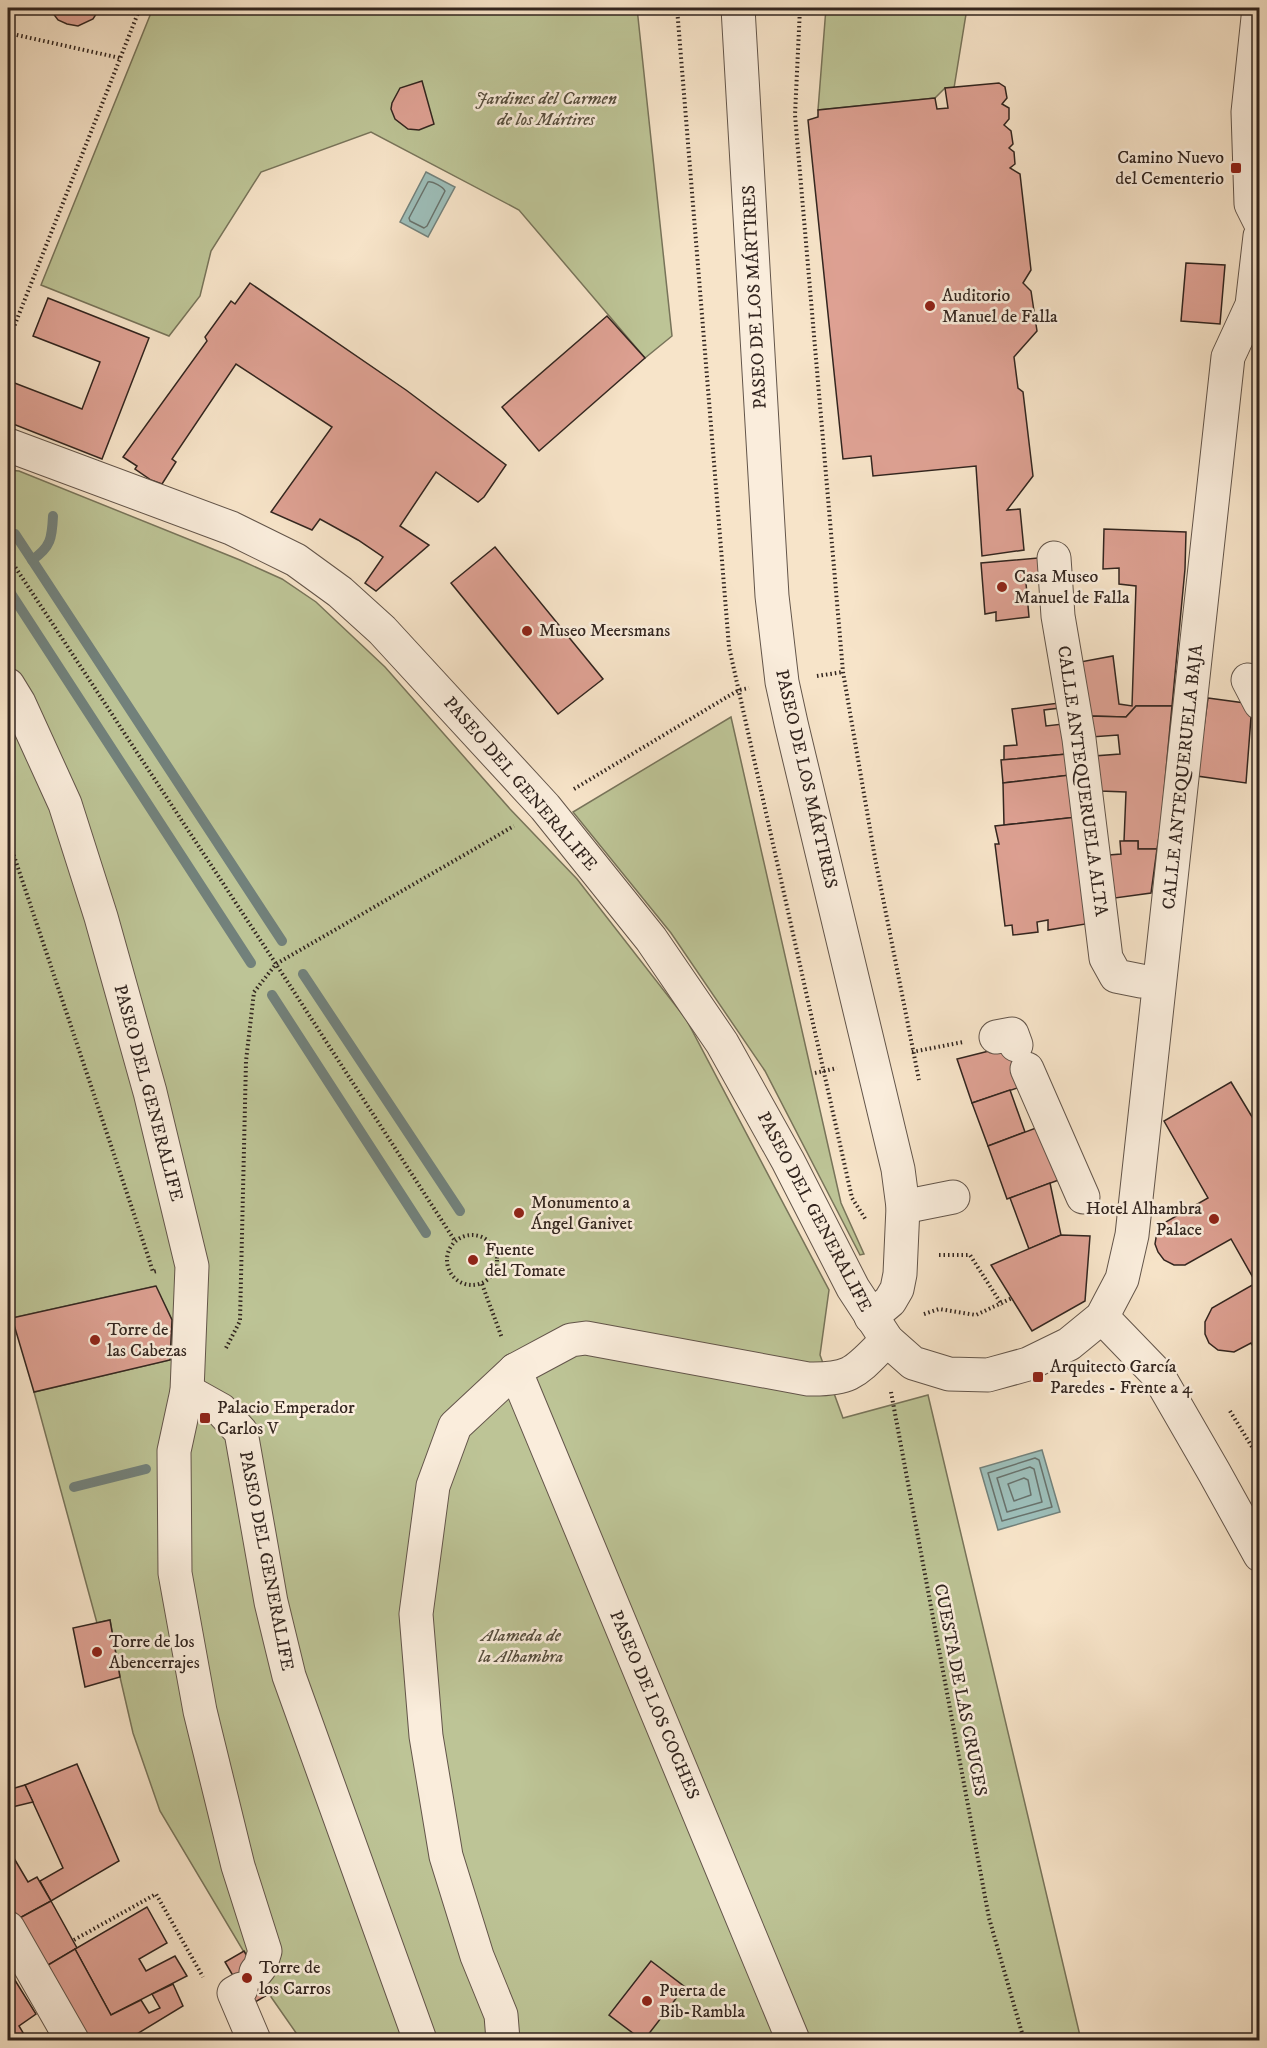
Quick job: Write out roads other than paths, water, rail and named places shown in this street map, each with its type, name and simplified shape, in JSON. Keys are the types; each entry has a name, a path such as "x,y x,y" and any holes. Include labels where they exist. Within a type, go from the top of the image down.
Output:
{"street":[{"name":"PASEO DE LOS MÁRTIRES","path":"738,8 772,597 782,682 873,1060 898,1169 903,1207 900,1274 897,1289 879,1329"},
{"path":"1259,8 1248,112 1251,204 1260,222"},
{"name":"CALLE ANTEQUERUELA BAJA","path":"1102,1317 1122,1279 1132,1235 1228,357 1256,311 1260,236"},
{"name":"PASEO DEL GENERALIFE","path":"8,445 231,528 278,551 296,560 340,592 382,630 545,807 651,939 723,1043 788,1161 853,1288 879,1329 913,1363 948,1374 988,1376 1028,1364 1069,1344 1102,1317"},
{"name":"CALLE ANTEQUERUELA ALTA","path":"1054,558 1058,616 1079,739 1106,958 1116,976 1141,981"},
{"name":"PASEO DEL GENERALIFE","path":"8,685 19,703 65,804 101,917 150,1092 192,1266 187,1391 220,1410 241,1432 271,1602 289,1676 420,2040"},
{"path":"1013,1051 1083,1197"},
{"path":"903,1207 953,1197"},
{"path":"1102,1317 1158,1376 1260,1556"},
{"path":"502,2040 501,2015 477,1956 446,1856 426,1736 416,1614 433,1486 455,1426 515,1370 571,1340 586,1338 808,1379 835,1379 853,1373 879,1329"},
{"name":"PASEO DE LOS COCHES","path":"515,1370 793,2040"},
{"path":"187,1391 174,1451 175,1573 200,1711 238,1866 265,1951 260,1967 234,1992 254,2040"},
{"path":"8,1928 72,2040"}],"water":[{"path":"426,172 455,187 428,237 400,222"},
{"path":"1042,1450 1060,1512 998,1530 980,1468"}],"waterway":[{"path":"32,560 47,546 53,516"},
{"path":"15,534 282,941"},
{"path":"8,589 251,963"},
{"path":"303,974 460,1211"},
{"path":"272,995 426,1233"},
{"path":"74,1487 146,1469"}],"place":[{"name":"Camino Nuevo del Cementerio","path":"1236,168"},
{"name":"Auditorio Manuel de Falla","path":"930,306"},
{"name":"Casa Museo Manuel de Falla","path":"1002,587"},
{"name":"Museo Meersmans","path":"527,631"},
{"name":"Monumento a Ángel Ganivet","path":"519,1213"},
{"name":"Hotel Alhambra Palace","path":"1214,1219"},
{"name":"Fuente del Tomate","path":"473,1260"},
{"name":"Torre de las Cabezas","path":"95,1340"},
{"name":"Arquitecto García Paredes - Frente a 4","path":"1038,1377"},
{"name":"Palacio Emperador Carlos V","path":"205,1418"},
{"name":"Torre de los Abencerrajes","path":"97,1652"},
{"name":"Torre de los Carros","path":"247,1978"},
{"name":"Puerta de Bib-Rambla","path":"647,2001"}],"park label":[{"name":"Jardines del Carmen de los Mártires","path":"546,109"},
{"name":"Alameda de la Alhambra","path":"521,1646"}]}
